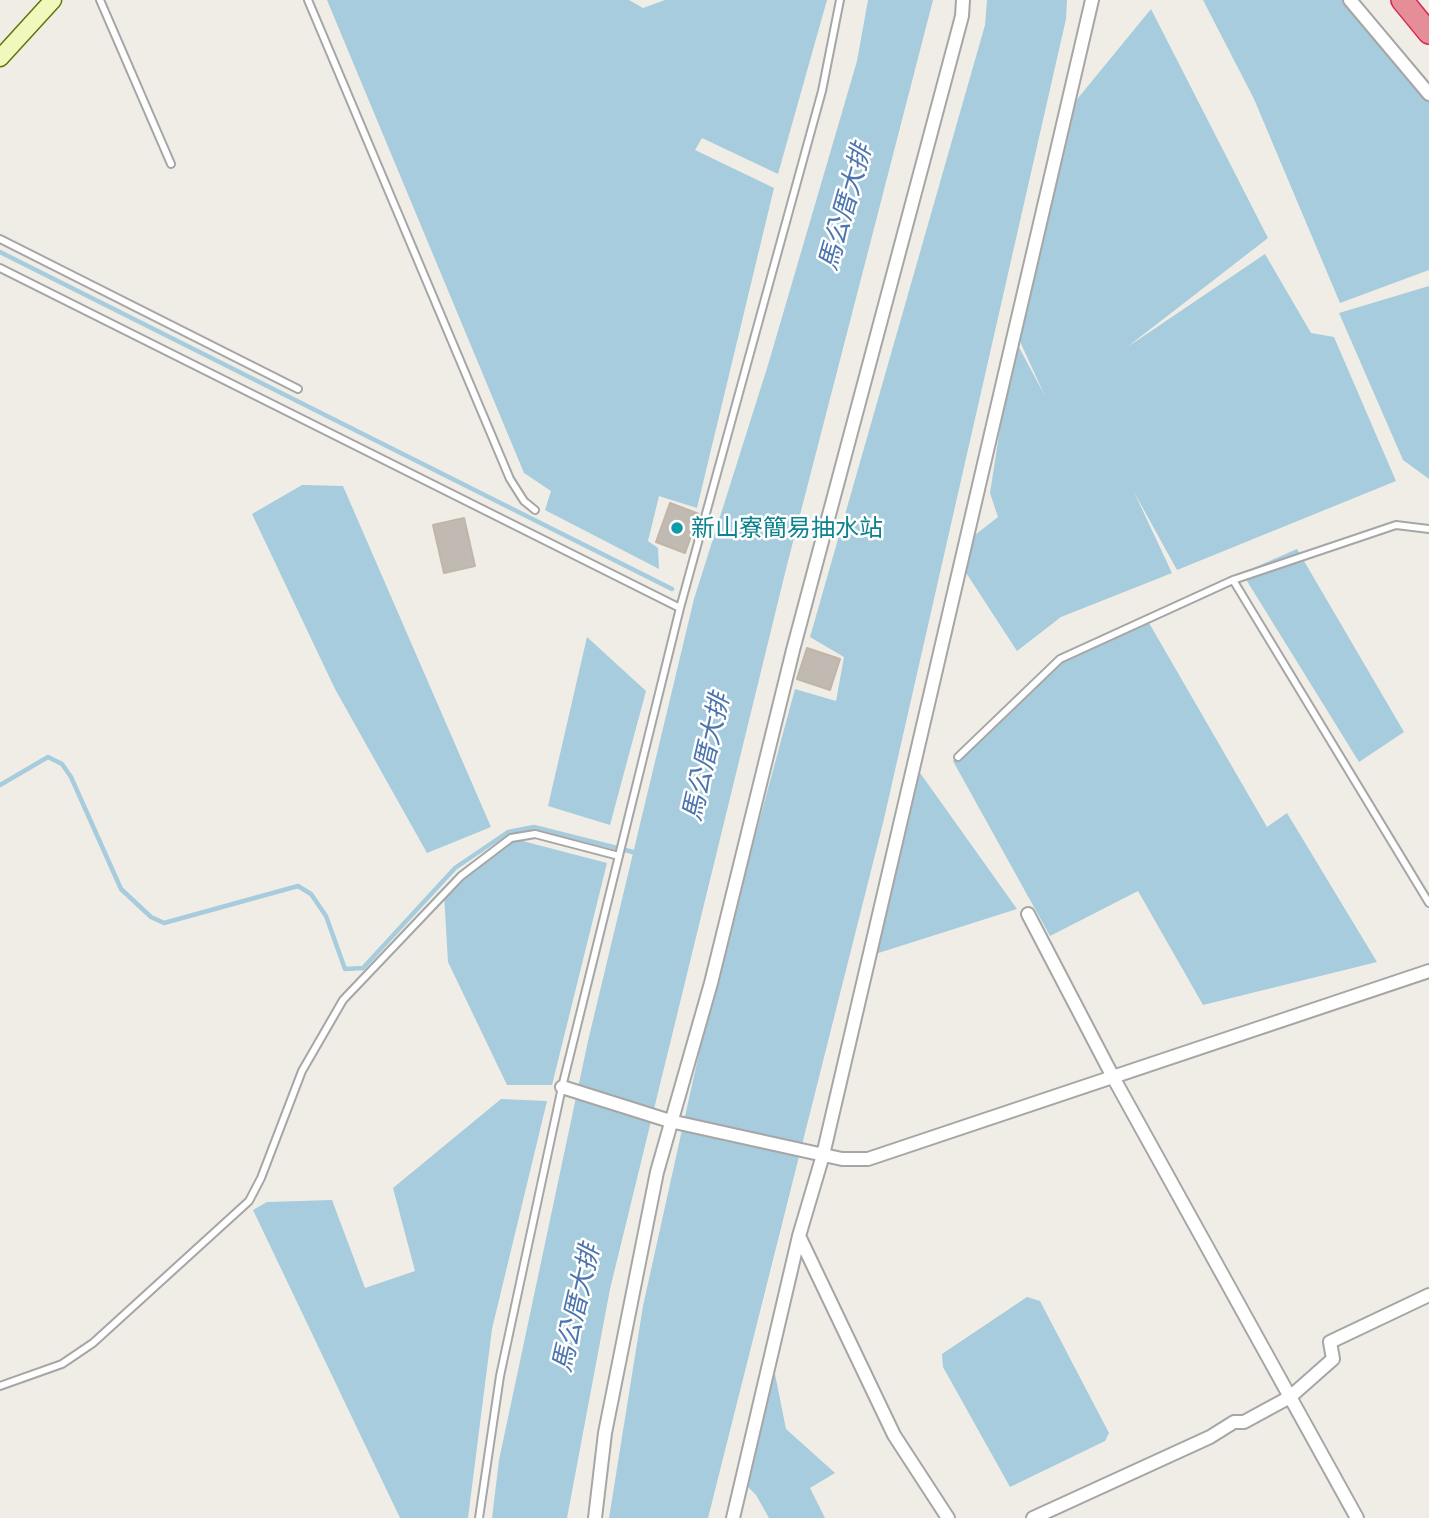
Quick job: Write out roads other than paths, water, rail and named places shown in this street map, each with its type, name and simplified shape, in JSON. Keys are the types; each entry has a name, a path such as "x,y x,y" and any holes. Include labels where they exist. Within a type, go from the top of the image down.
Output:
{"highway":[{"path":"1402,0 1429,33"}],"main road":[{"path":"0,58 52,0"}],"street":[{"path":"595,1518 605,1433 657,1172 711,983 793,650 962,16 963,0"},
{"path":"733,1518 799,1236 824,1155 1093,0"},
{"path":"1350,0 1429,94"},
{"path":"1028,914 1112,1077 1357,1518"},
{"path":"562,1087 670,1121 842,1159 868,1158 1429,971"},
{"path":"799,1236 894,1435 948,1518"},
{"path":"1033,1518 1210,1437 1234,1422 1244,1422 1290,1397 1334,1359 1330,1342 1429,1296"}],"lane":[{"path":"100,0 171,164"},
{"path":"308,0 510,479 524,500 535,510"},
{"path":"480,1518 500,1376 562,1087 680,608 821,91 840,0"},
{"path":"0,239 298,388"},
{"path":"0,268 680,608"},
{"path":"958,757 1060,659 1233,580 1396,525 1429,529"},
{"path":"1233,580 1429,903"},
{"path":"0,1386 62,1364 93,1343 249,1201 261,1178 302,1071 343,1000 461,876 511,838 535,834 619,855"}],"water":[{"path":"327,0 629,0 643,8 665,0 827,0 778,174 702,138 695,150 774,188 697,508 659,496 648,541 658,548 659,569 545,510 551,491 524,473"},
{"name":"馬公厝大排","path":"868,0 933,0 786,569 610,1289 567,1518 492,1518 499,1460 588,1041 694,599 768,365 857,61"},
{"path":"987,0 1067,0 1066,19 883,823 708,1518 609,1518 643,1306 711,999 795,689 836,701 844,657 810,637 985,25"},
{"path":"1203,0 1343,0 1429,101 1429,270 1340,303 1254,99"},
{"path":"1151,9 1268,238 1126,348 1265,254 1311,333 1334,337 1396,481 1177,570 1134,492 1172,573 1061,617 1017,651 961,565 966,542 998,517 990,493 1014,338 1045,396 1017,335 1074,103"},
{"path":"1429,286 1429,479 1403,460 1339,313"},
{"path":"302,485 343,486 491,827 427,853 335,689 252,514"},
{"path":"1297,549 1404,732 1359,762 1242,573"},
{"path":"1145,616 1267,827 1287,813 1377,962 1203,1005 1138,891 1050,936 953,761 1059,655"},
{"path":"587,637 646,691 610,825 548,806"},
{"path":"913,763 1017,909 869,956"},
{"path":"511,838 607,863 552,1085 507,1085 448,962 444,894"},
{"path":"501,1099 547,1101 492,1329 468,1518 400,1518 253,1210 267,1202 332,1200 365,1288 415,1271 393,1188"},
{"path":"1027,1297 1040,1301 1109,1433 1105,1441 1010,1487 943,1367 942,1354"},
{"path":"771,1354 786,1429 835,1473 810,1488 825,1518 769,1518 756,1495 742,1481"}],"waterway":[{"path":"0,252 672,589"},
{"path":"0,785 48,757 62,764 71,777 121,889 151,917 164,923 298,886 311,894 326,916 345,969 363,968 455,868 508,832 534,827 637,853"}],"place":[{"name":"新山寮簡易抽水站","path":"677,528"}]}
